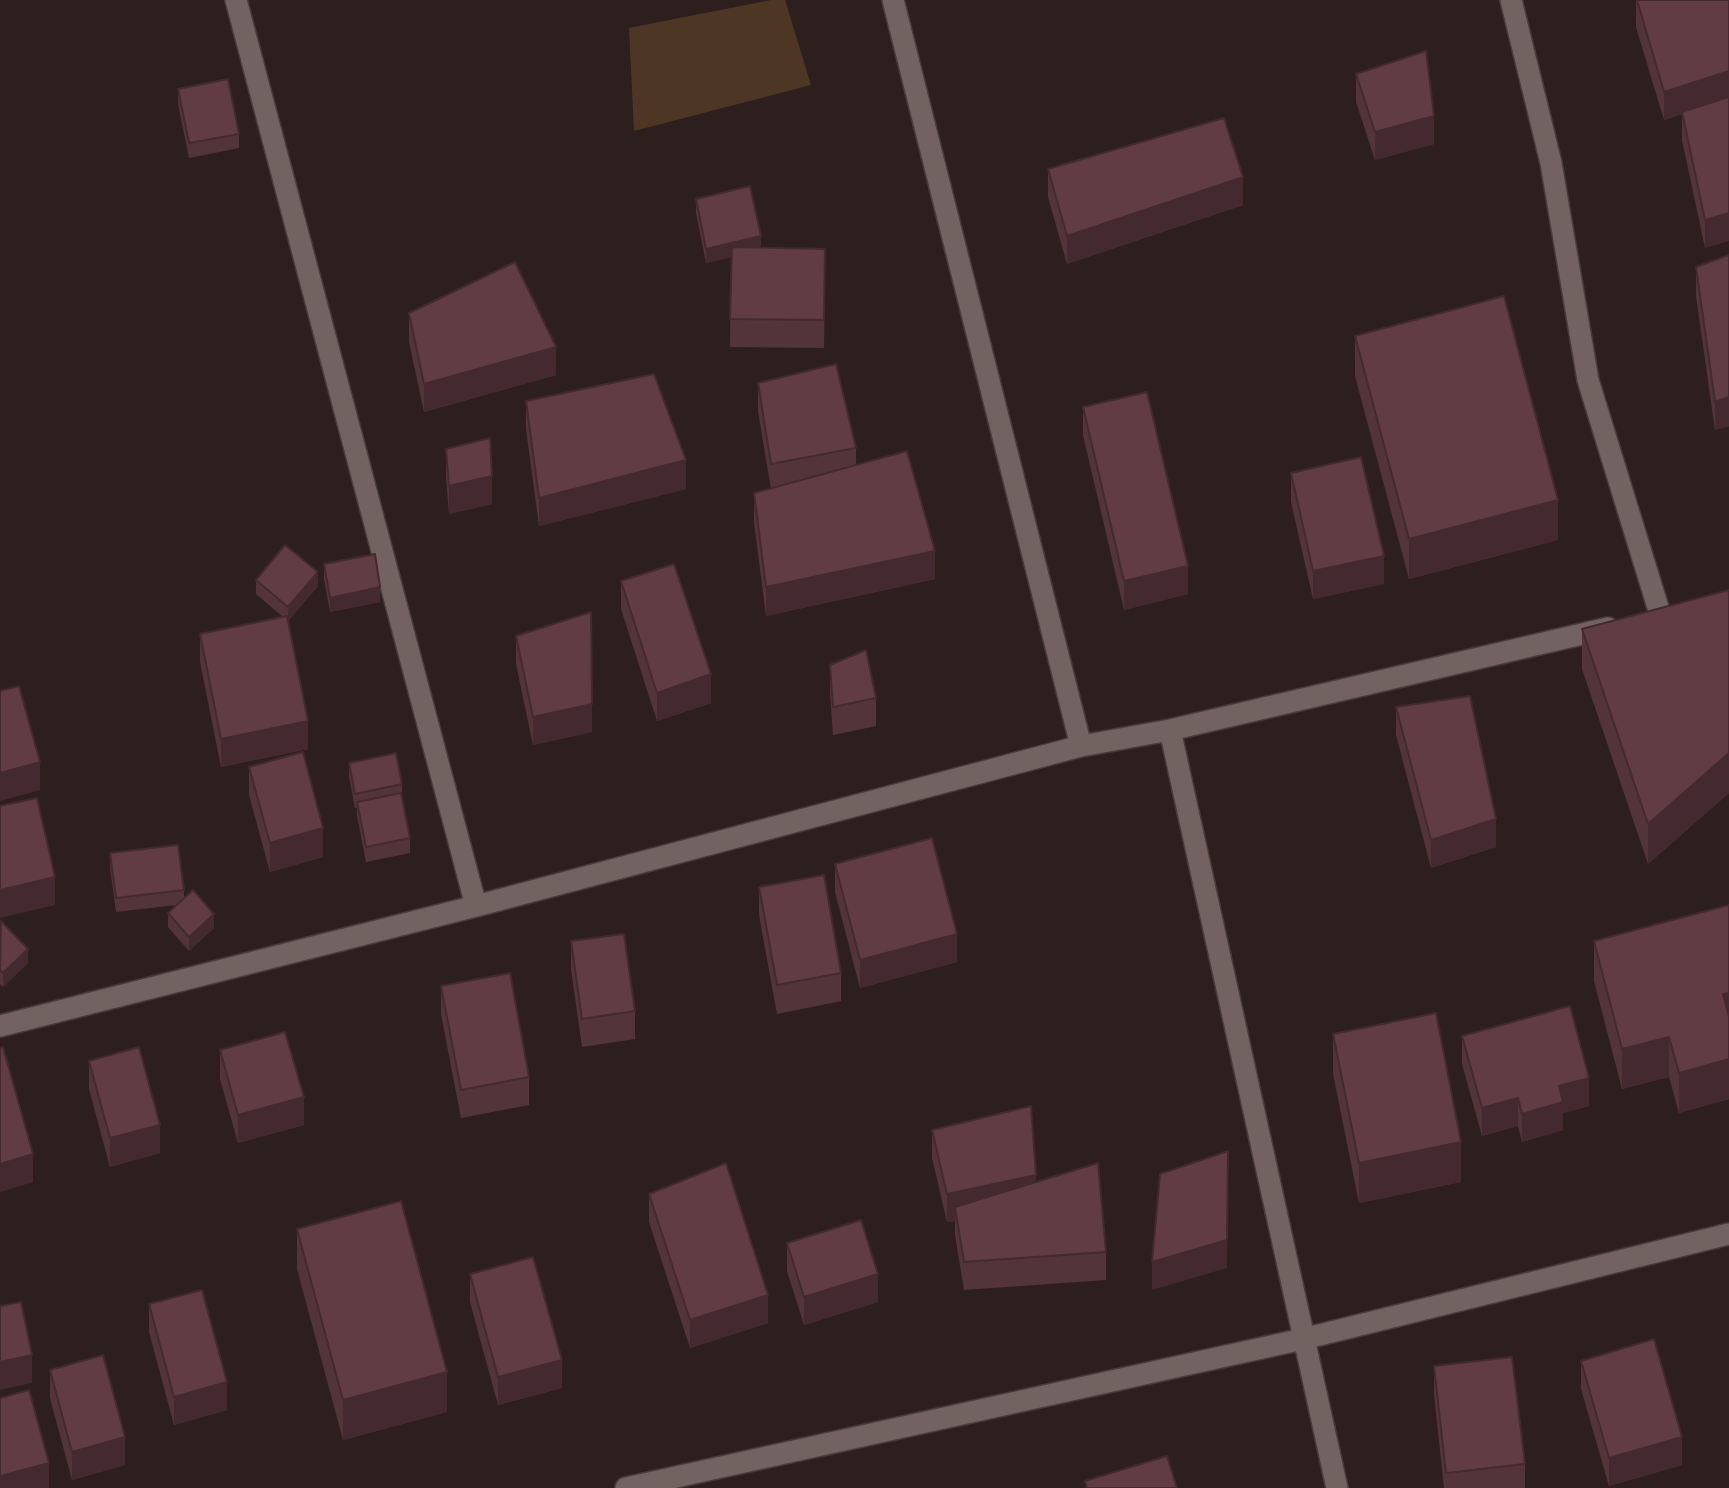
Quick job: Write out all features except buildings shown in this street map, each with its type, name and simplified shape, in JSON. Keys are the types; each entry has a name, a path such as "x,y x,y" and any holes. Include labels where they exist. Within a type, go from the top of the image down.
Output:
{"street":[{"path":"236,0 476,906"},
{"path":"893,0 1081,746"},
{"path":"1511,0 1551,163 1588,380 1660,614"},
{"path":"0,1026 476,906 1081,746 1170,730 1493,657 1683,609"},
{"path":"1170,730 1337,1488"},
{"path":"626,1488 1303,1339 1729,1234"}],"shaded area":[{"path":"771,0 785,0 811,85 634,131 629,28"}]}
